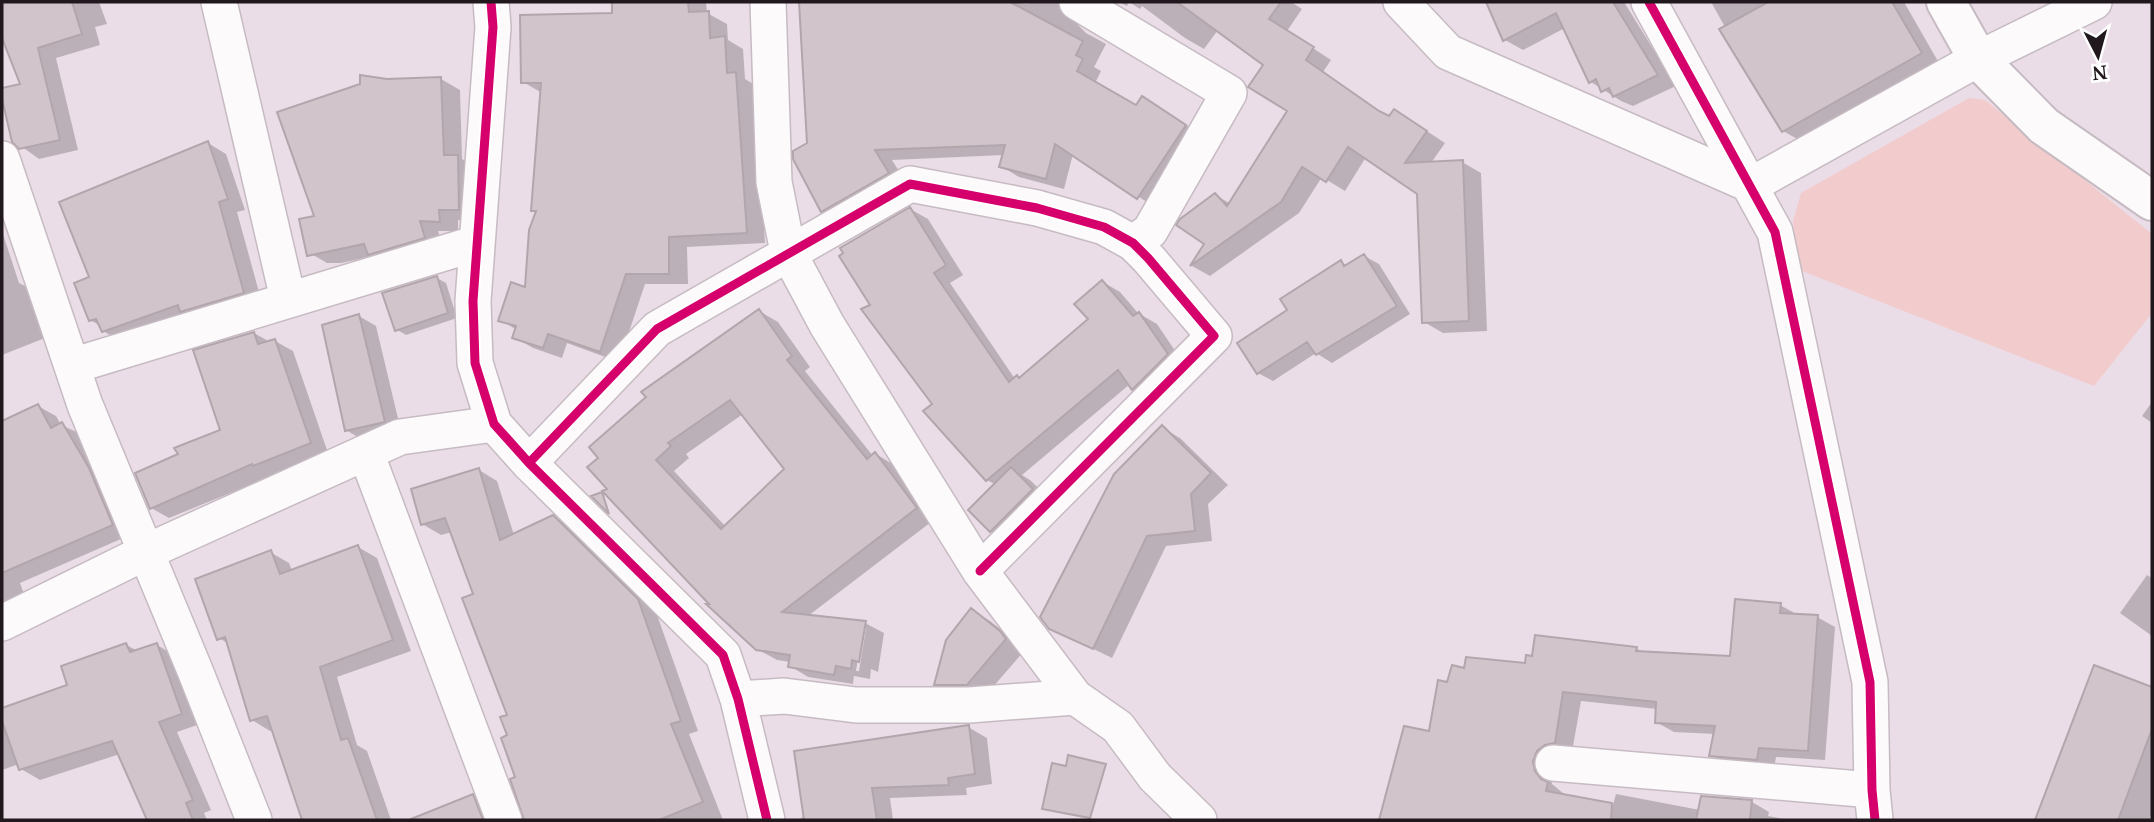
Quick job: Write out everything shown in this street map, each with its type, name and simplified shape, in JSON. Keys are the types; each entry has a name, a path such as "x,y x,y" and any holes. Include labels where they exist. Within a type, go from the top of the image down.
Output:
{"street":[{"path":"219,2 288,299"},
{"path":"491,2 493,27 473,301 475,363 494,424 723,654 738,699 767,820"},
{"path":"768,2 774,182 788,252 827,325 980,572 1075,697 1118,727 1155,777 1199,820"},
{"path":"1077,2 1229,93 1150,232 1133,243"},
{"path":"1401,2 1448,52 1751,185"},
{"path":"1553,762 1873,805 1870,682 1775,232 1649,2"},
{"path":"1945,2 1978,59 2044,126 2152,201"},
{"path":"1751,185 1978,59 2094,2"},
{"path":"2,159 15,240 72,366 85,405 254,820"},
{"path":"530,463 657,329 910,184 1037,208 1104,227 1133,243 1214,336 980,572"},
{"path":"72,366 477,243"},
{"path":"2,623 146,552 400,437 494,424"},
{"path":"366,453 504,820"},
{"path":"738,699 784,696 856,705 957,705 1075,697"}],"shaded area":[{"path":"1969,98 1985,100 2152,234 2152,313 2094,386 1797,269 1793,221 1801,193"}],"building":[{"path":"2,2 72,2 82,34 38,48 60,140 19,149 12,142 2,88 20,84 2,38"},
{"path":"612,2 688,2 689,12 709,11 710,38 725,36 727,73 736,72 747,233 669,237 669,274 626,274 600,352 548,334 543,348 512,338 516,326 498,321 511,282 525,287 529,230 536,211 531,211 541,83 521,83 520,15 612,13"},
{"path":"799,2 1010,2 1083,41 1076,55 1083,59 1077,71 1136,105 1142,96 1186,125 1137,199 1055,144 1046,179 999,167 1005,145 875,150 889,173 821,212 793,159 793,151 807,143"},
{"path":"1177,2 1281,2 1269,19 1314,47 1306,60 1379,111 1389,116 1394,109 1427,131 1405,163 1463,160 1469,321 1422,323 1417,194 1348,147 1326,182 1302,167 1281,202 1190,266 1204,244 1176,225 1180,219 1215,193 1227,206 1287,111 1248,87 1263,65"},
{"path":"1486,2 1613,2 1658,75 1613,97 1609,88 1601,92 1596,79 1589,83 1556,13 1503,41"},
{"path":"1768,2 1892,2 1922,53 1782,132 1719,29"},
{"path":"360,75 387,79 441,77 444,155 458,155 459,210 439,210 440,222 420,221 425,238 368,255 364,244 307,256 299,219 314,216 277,112 360,84"},
{"path":"208,141 228,199 219,202 244,293 180,312 178,305 102,332 96,319 89,321 74,283 89,277 59,202"},
{"path":"910,207 946,265 934,273 1009,382 1017,375 1019,378 1088,319 1074,304 1102,280 1133,316 1139,312 1168,354 1132,390 1118,370 986,481 923,411 932,404 861,309 870,305 839,256 843,253 840,248"},
{"path":"1364,254 1397,306 1316,355 1307,342 1257,374 1237,343 1287,310 1280,299 1341,260 1344,266"},
{"path":"437,276 448,313 395,331 382,293"},
{"path":"759,309 792,356 787,360 867,459 875,452 917,508 782,612 866,621 859,662 852,660 851,669 836,666 834,675 788,667 790,655 756,650 706,604 709,604 602,491 607,489 587,467 598,458 589,447 646,397 641,392","holes":["730,400 784,469 721,529 656,460 671,446 668,443"]},
{"path":"359,314 385,422 345,431 322,325"},
{"path":"254,332 258,344 275,339 311,443 253,466 252,464 150,509 135,473 178,454 174,448 220,430 193,350"},
{"path":"38,404 51,428 62,422 89,468 113,525 2,573 2,421"},
{"path":"1162,425 1211,473 1191,494 1195,531 1147,536 1093,649 1049,629 1040,617 1114,474"},
{"path":"1011,467 1033,489 990,532 968,510"},
{"path":"479,468 500,540 553,515 638,599 681,721 671,724 703,802 659,820 524,820 510,779 515,777 501,738 507,735 500,717 507,715 462,598 473,594 445,518 421,525 411,489"},
{"path":"602,492 609,514 591,496"},
{"path":"358,545 393,640 320,667 341,740 348,738 377,820 302,820 267,716 250,721 225,637 217,640 195,579 271,550 280,574"},
{"path":"1735,599 1781,603 1780,613 1818,615 1808,751 1759,748 1757,760 1709,756 1715,726 1655,723 1656,702 1563,692 1555,743 1545,745 1537,751 1533,761 1535,771 1541,779 1548,782 1546,791 1612,803 1611,820 1379,820 1404,726 1429,731 1438,680 1447,682 1452,665 1464,668 1466,657 1525,663 1526,655 1532,656 1535,635 1637,647 1636,651 1730,656"},
{"path":"971,608 1006,639 967,685 934,685 946,640"},
{"path":"126,643 130,652 157,643 182,714 159,722 193,800 186,803 193,820 147,820 112,741 19,770 2,721 2,708 67,685 61,666"},
{"path":"2094,665 2152,687 2152,729 2118,820 2035,820"},
{"path":"969,725 975,774 948,778 949,785 872,788 877,820 804,820 794,751"},
{"path":"1068,755 1106,764 1090,818 1042,809 1052,763 1066,766"},
{"path":"473,794 483,820 411,820 411,819"},
{"path":"1701,796 1752,800 1750,820 1696,820"}],"cycle path":[{"path":"491,2 493,27 473,301 475,363 494,424 529,463 723,655 738,699 767,820"},
{"path":"1649,2 1775,232 1870,682 1875,820"},
{"path":"529,463 657,329 910,184 1037,208 1104,227 1133,243 1214,336 980,571"}]}
